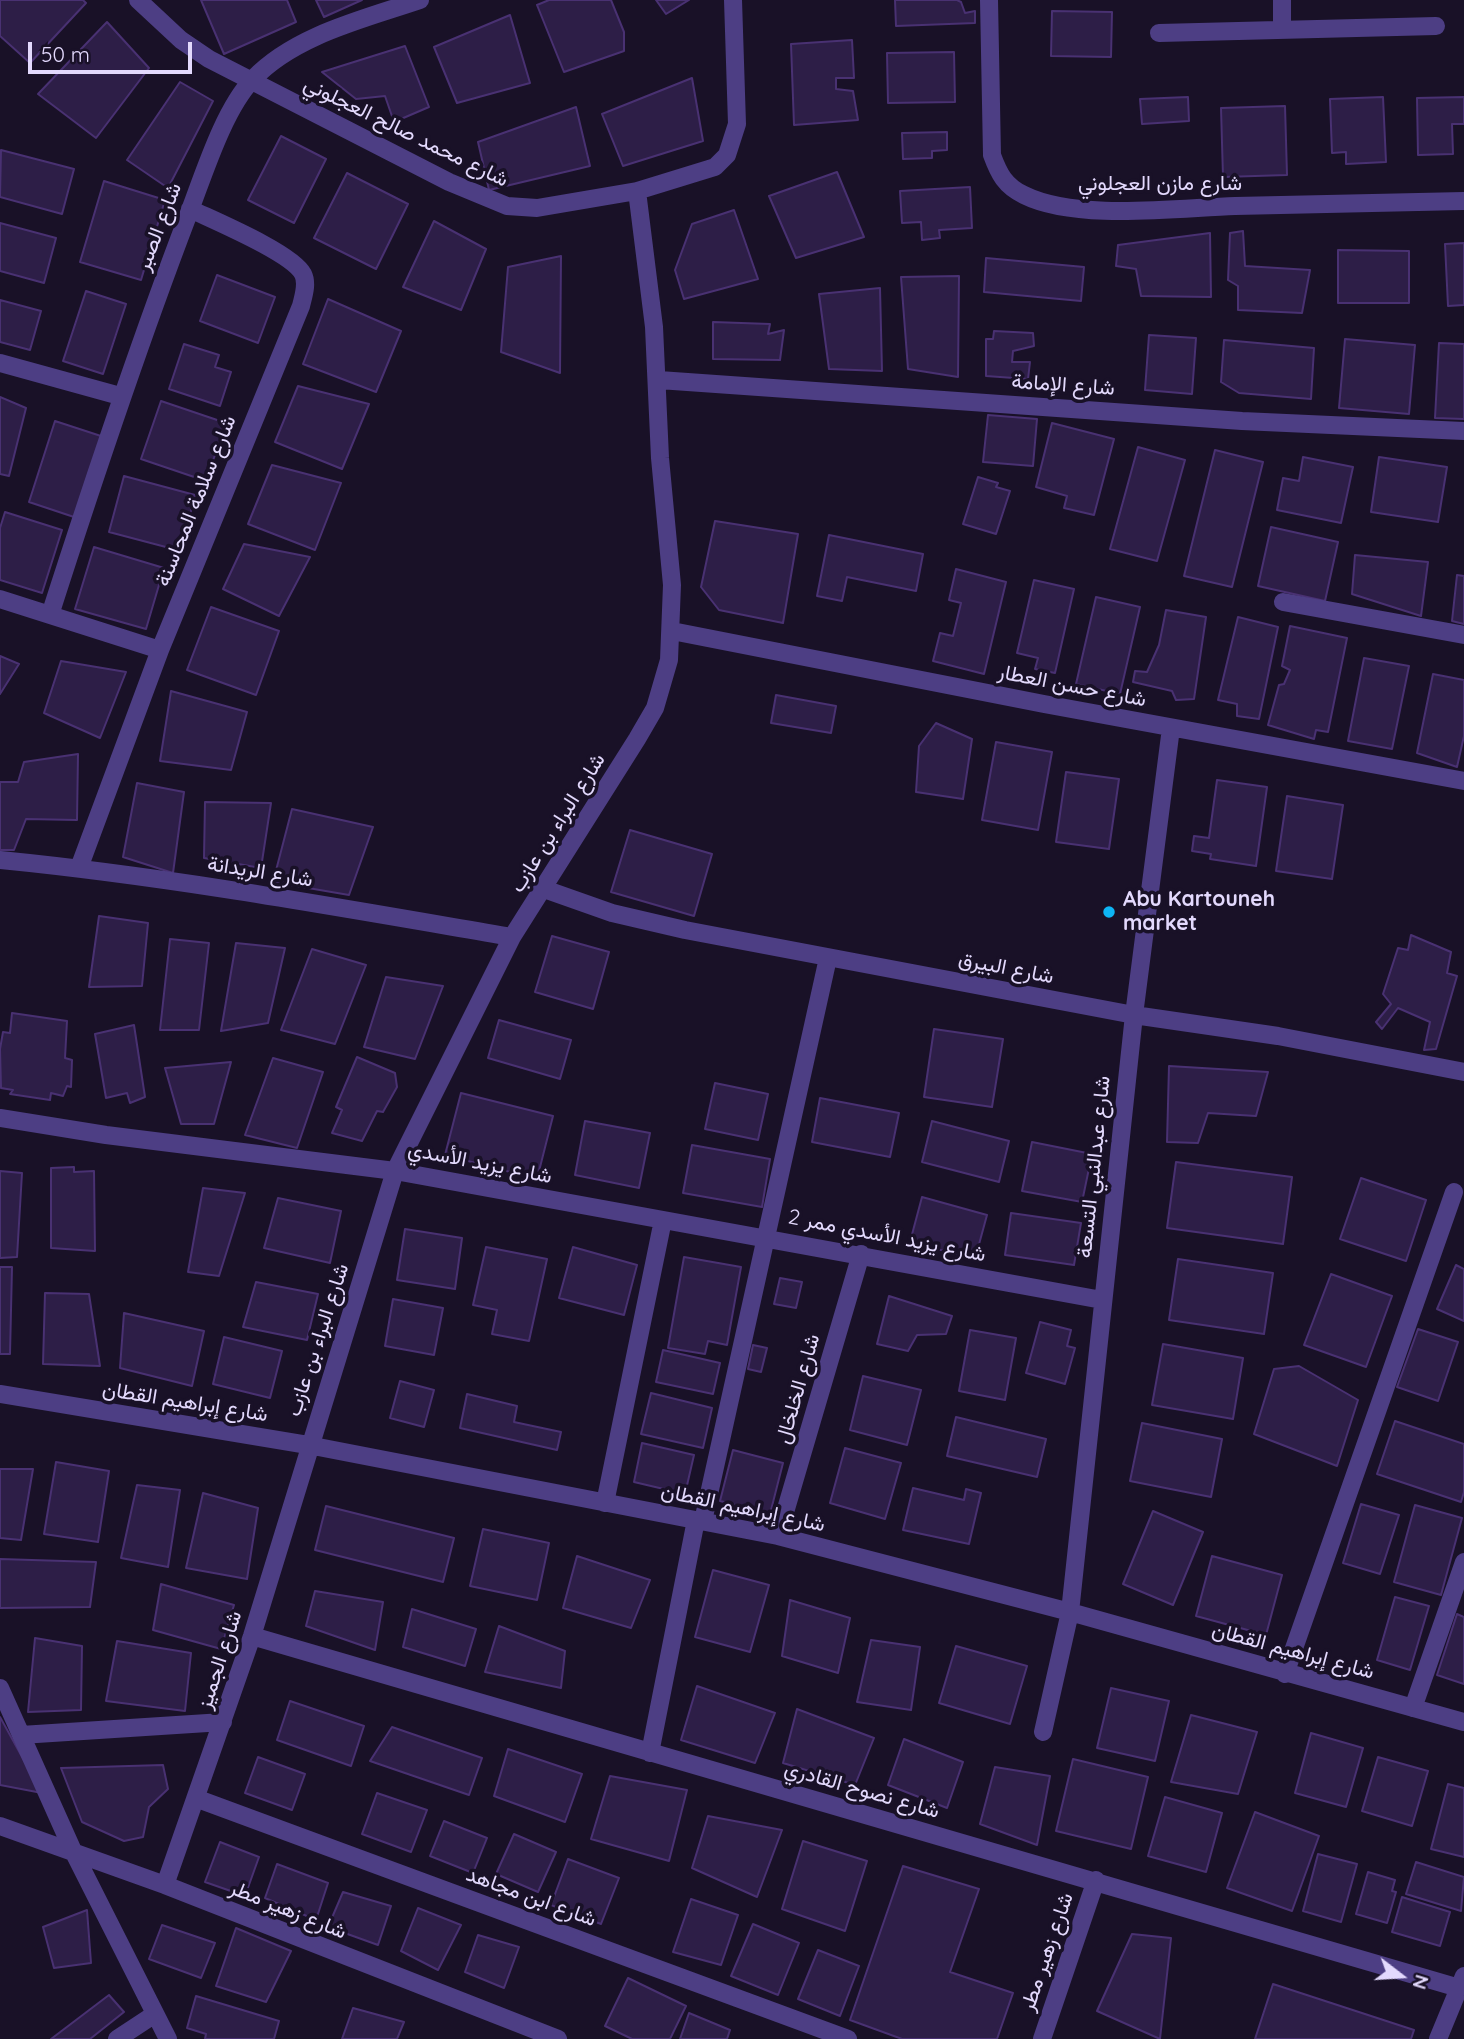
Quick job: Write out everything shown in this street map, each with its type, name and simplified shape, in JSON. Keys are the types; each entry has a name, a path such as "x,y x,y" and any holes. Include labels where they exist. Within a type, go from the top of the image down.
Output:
{"street":[{"name":"شارع محمد صالح العجلوني","path":"138,0 195,50 251,80 437,176 506,206 537,208 637,191 704,172 715,167 727,155 737,124 733,0"},
{"path":"251,80 300,45 419,0"},
{"name":"شارع مازن العجلوني","path":"989,0 992,155 998,173 1007,186 1024,195 1071,208 1133,210 1464,201"},
{"path":"1282,0 1282,29"},
{"path":"1159,33 1436,26"},
{"name":"شارع الصبر","path":"50,615 120,396 190,209 213,151 251,80"},
{"name":"شارع البراء بن عازب","path":"308,1445 395,1171 512,937 655,708 669,660 672,585 660,458 659,380 637,191"},
{"name":"شارع سلامة المحاسنة","path":"79,868 160,650 301,306 305,287 302,272 288,258 190,209"},
{"path":"0,363 120,396"},
{"name":"شارع الإمامة","path":"659,380 1242,421 1464,431"},
{"path":"0,599 160,650"},
{"path":"1283,602 1464,635"},
{"name":"شارع حسن العطار","path":"672,631 1171,728 1464,780"},
{"name":"شارع عبدالنبي التسعة","path":"1043,1732 1070,1612 1102,1300 1171,728"},
{"name":"شارع الريدانة","path":"0,860 79,868 292,899 512,937"},
{"name":"شارع البيرق","path":"544,889 612,913 828,958 1135,1015 1278,1036 1464,1072"},
{"path":"650,1753 700,1520 828,958"},
{"name":"شارع يزيد الأسدي","path":"0,1118 106,1135 395,1171 663,1220"},
{"path":"1285,1674 1454,1192"},
{"path":"605,1503 663,1220"},
{"name":"شارع يزيد الأسدي ممر 2","path":"663,1220 1102,1300"},
{"name":"شارع الخلخال","path":"778,1536 861,1254"},
{"name":"شارع إبراهيم القطان","path":"0,1394 308,1445 778,1536 1070,1612 1464,1723"},
{"name":"شارع الجميز","path":"164,1885 198,1798 252,1636 308,1445"},
{"path":"1413,1708 1464,1562"},
{"name":"شارع نصوح القادري","path":"252,1636 650,1753 1462,1982"},
{"path":"0,1688 73,1851 168,2039"},
{"path":"21,1735 223,1722"},
{"name":"شارع ابن مجاهد","path":"198,1798 848,2039"},
{"name":"شارع زهير مطر","path":"0,1826 164,1885 558,2039"},
{"name":"شارع زهير مطر","path":"1042,2039 1096,1880"},
{"path":"1438,2039 1462,1982"},
{"path":"117,2039 155,2014"}],"building":[{"path":"0,0 83,0 86,3 30,63 0,36"},
{"path":"201,0 287,0 296,22 224,54"},
{"path":"316,0 362,0 324,17"},
{"path":"549,0 611,0 624,32 624,51 564,72 537,5"},
{"path":"656,0 689,0 666,14"},
{"path":"895,0 957,0 961,2 965,13 975,11 975,23 896,26"},
{"path":"1052,11 1112,12 1111,57 1051,56"},
{"path":"510,15 530,83 457,103 434,47"},
{"path":"107,22 149,68 96,138 38,94"},
{"path":"852,40 854,78 836,78 836,89 853,91 858,120 794,125 791,44"},
{"path":"405,46 429,107 394,122 385,96 356,99 322,72"},
{"path":"954,52 955,102 888,103 887,53"},
{"path":"692,78 703,141 623,166 602,114"},
{"path":"180,82 213,101 168,188 127,160"},
{"path":"1188,97 1189,121 1142,124 1140,99"},
{"path":"1383,97 1386,162 1346,164 1346,152 1332,153 1330,99"},
{"path":"1464,97 1464,124 1452,124 1453,154 1418,155 1417,98"},
{"path":"1285,106 1287,175 1223,177 1221,108"},
{"path":"576,107 590,166 489,190 478,142"},
{"path":"947,132 947,150 932,151 932,158 903,159 902,133"},
{"path":"281,136 326,159 294,223 248,200"},
{"path":"1,150 74,169 62,214 0,197"},
{"path":"837,172 864,237 796,258 769,196"},
{"path":"347,173 408,204 376,269 314,238"},
{"path":"104,181 165,200 141,280 80,262"},
{"path":"970,187 972,228 939,230 940,238 922,240 921,222 902,223 900,191"},
{"path":"734,210 758,279 684,299 675,270 692,224"},
{"path":"434,221 486,249 461,310 403,287"},
{"path":"0,223 56,238 44,283 0,271"},
{"path":"1243,231 1245,266 1310,270 1302,313 1238,310 1238,286 1228,280 1230,233"},
{"path":"1210,233 1211,297 1141,296 1136,269 1116,266 1118,245"},
{"path":"1464,243 1464,305 1448,306 1445,244"},
{"path":"1338,250 1409,251 1409,303 1338,303"},
{"path":"561,256 560,373 501,352 508,267"},
{"path":"986,258 1084,267 1081,301 984,292"},
{"path":"217,275 275,297 258,343 200,321"},
{"path":"959,276 958,377 908,369 901,277"},
{"path":"880,288 882,371 829,369 819,294"},
{"path":"86,291 126,304 103,374 63,361"},
{"path":"328,299 401,331 376,392 303,364"},
{"path":"0,300 41,311 30,350 0,342"},
{"path":"713,322 770,324 768,334 784,330 780,360 713,359"},
{"path":"994,331 1033,333 1034,346 1013,351 1012,362 1030,362 1028,379 986,376 986,339 993,339"},
{"path":"1149,335 1196,338 1192,394 1145,390"},
{"path":"1345,339 1415,345 1409,414 1339,408"},
{"path":"1224,340 1314,348 1311,399 1239,393 1221,382"},
{"path":"1439,343 1464,344 1464,419 1435,418"},
{"path":"184,344 219,355 215,367 231,372 220,406 169,389"},
{"path":"298,386 369,404 342,469 275,442"},
{"path":"0,397 26,408 9,476 0,474"},
{"path":"161,401 226,423 206,481 141,459"},
{"path":"988,415 1037,419 1033,466 983,462"},
{"path":"55,421 104,437 77,518 29,502"},
{"path":"1052,423 1114,439 1094,515 1064,508 1067,496 1036,487"},
{"path":"1138,447 1185,460 1157,561 1110,549"},
{"path":"1215,450 1263,462 1232,587 1184,576"},
{"path":"1303,457 1353,467 1341,523 1277,510 1283,478 1299,481"},
{"path":"1379,457 1447,467 1438,522 1371,512"},
{"path":"272,465 341,483 315,550 248,524"},
{"path":"124,476 195,495 181,551 109,532"},
{"path":"978,477 998,483 996,487 1010,491 996,534 963,524"},
{"path":"5,512 62,530 42,593 0,580 0,528"},
{"path":"715,521 798,534 783,623 719,610 701,587"},
{"path":"1271,527 1338,542 1325,601 1258,586"},
{"path":"829,535 923,554 916,591 847,577 842,601 817,596"},
{"path":"244,544 310,557 279,616 223,589"},
{"path":"94,547 164,568 146,629 75,609"},
{"path":"1355,555 1428,562 1421,616 1352,594"},
{"path":"956,569 1006,582 984,674 933,661 940,633 953,636 961,603 949,600"},
{"path":"1457,575 1464,576 1464,624 1452,621"},
{"path":"1034,580 1074,589 1055,673 1035,669 1038,658 1017,653"},
{"path":"1096,597 1140,607 1120,694 1076,684"},
{"path":"211,607 279,631 256,695 187,670"},
{"path":"1166,610 1206,617 1194,699 1176,700 1172,691 1133,682 1135,671 1147,672 1159,645"},
{"path":"1238,617 1278,627 1259,719 1237,716 1237,704 1218,700"},
{"path":"1290,626 1347,638 1328,732 1316,730 1314,739 1268,725 1279,685 1284,684 1290,670 1282,666"},
{"path":"0,656 19,664 0,694"},
{"path":"1364,658 1409,666 1392,749 1348,741"},
{"path":"61,661 126,672 100,738 44,713"},
{"path":"1433,674 1464,680 1464,736 1457,767 1417,753"},
{"path":"171,691 247,712 231,770 160,761"},
{"path":"776,695 836,706 831,733 771,723"},
{"path":"936,723 972,739 963,799 916,792 919,746"},
{"path":"996,742 1052,752 1038,830 982,820"},
{"path":"78,754 77,820 26,819 14,850 0,850 0,782 18,782 24,762"},
{"path":"1066,772 1119,779 1109,849 1056,842"},
{"path":"1217,780 1267,787 1256,866 1210,859 1211,854 1192,851 1194,836 1209,838"},
{"path":"137,783 184,792 173,873 123,857"},
{"path":"1287,796 1343,805 1332,879 1276,871"},
{"path":"205,802 271,803 261,868 204,858"},
{"path":"292,809 373,827 349,895 273,882"},
{"path":"630,830 712,854 694,916 611,892"},
{"path":"99,916 148,923 142,986 89,987"},
{"path":"1411,935 1451,952 1447,973 1457,976 1436,1049 1424,1050 1430,1022 1398,1008 1382,1029 1376,1022 1391,1004 1383,994 1398,948 1408,950"},
{"path":"552,936 609,952 593,1009 535,992"},
{"path":"170,939 209,943 199,1030 160,1030"},
{"path":"236,943 285,948 268,1023 221,1031"},
{"path":"312,949 366,965 335,1044 281,1030"},
{"path":"386,977 443,986 415,1059 364,1047"},
{"path":"12,1013 67,1021 65,1058 72,1060 71,1087 67,1086 63,1096 51,1093 50,1100 10,1094 13,1090 1,1088 0,1049 3,1032 10,1033"},
{"path":"499,1020 571,1040 560,1079 488,1058"},
{"path":"134,1025 145,1097 130,1103 127,1093 106,1098 95,1034"},
{"path":"934,1029 1003,1039 992,1107 924,1097"},
{"path":"357,1057 395,1073 397,1087 383,1112 377,1111 362,1141 332,1133 342,1110 336,1107"},
{"path":"273,1058 323,1072 297,1148 245,1135"},
{"path":"231,1062 214,1124 181,1124 165,1068"},
{"path":"1169,1066 1268,1072 1256,1116 1208,1113 1198,1143 1167,1142"},
{"path":"715,1083 768,1094 758,1140 705,1129"},
{"path":"461,1093 553,1116 537,1179 445,1155"},
{"path":"820,1098 899,1113 890,1157 812,1142"},
{"path":"585,1121 650,1133 639,1188 575,1175"},
{"path":"932,1121 1009,1141 999,1182 922,1162"},
{"path":"1032,1142 1092,1154 1082,1202 1022,1191"},
{"path":"692,1145 770,1159 762,1207 683,1193"},
{"path":"1176,1162 1292,1177 1283,1244 1167,1228"},
{"path":"74,1167 74,1172 94,1171 95,1251 51,1248 51,1168"},
{"path":"0,1171 22,1173 17,1257 0,1258"},
{"path":"1361,1178 1426,1200 1406,1261 1340,1239"},
{"path":"203,1188 245,1193 219,1276 188,1272"},
{"path":"922,1197 987,1215 975,1259 910,1242"},
{"path":"278,1198 341,1211 330,1263 264,1248"},
{"path":"1011,1213 1081,1223 1074,1265 1005,1255"},
{"path":"405,1229 462,1238 455,1289 397,1280"},
{"path":"486,1247 547,1259 529,1341 492,1334 497,1310 473,1305"},
{"path":"573,1247 637,1265 624,1315 559,1298"},
{"path":"684,1257 741,1267 727,1345 708,1341 705,1354 668,1348"},
{"path":"1178,1259 1273,1273 1264,1334 1169,1320"},
{"path":"1456,1265 1464,1269 1464,1321 1437,1309"},
{"path":"0,1267 12,1267 10,1354 0,1354"},
{"path":"1331,1274 1392,1296 1366,1367 1304,1345"},
{"path":"780,1278 802,1282 796,1308 774,1304"},
{"path":"256,1282 318,1294 307,1340 243,1327"},
{"path":"45,1293 89,1294 100,1366 43,1364"},
{"path":"889,1296 952,1316 946,1334 917,1335 908,1351 877,1344"},
{"path":"393,1299 443,1308 434,1355 385,1346"},
{"path":"124,1313 204,1331 192,1386 120,1368"},
{"path":"1040,1322 1071,1330 1067,1346 1075,1348 1065,1384 1026,1373"},
{"path":"1418,1329 1458,1342 1438,1401 1397,1387"},
{"path":"970,1330 1016,1338 1005,1400 959,1391"},
{"path":"224,1337 282,1351 270,1398 213,1384"},
{"path":"1163,1344 1243,1358 1233,1419 1152,1405"},
{"path":"753,1345 767,1348 761,1372 748,1369"},
{"path":"663,1350 720,1363 713,1394 656,1382"},
{"path":"1299,1366 1358,1400 1337,1466 1254,1434 1274,1369"},
{"path":"863,1376 921,1390 907,1445 850,1430"},
{"path":"400,1381 434,1390 424,1427 390,1418"},
{"path":"651,1393 712,1408 703,1448 641,1434"},
{"path":"467,1394 517,1406 514,1422 561,1432 557,1450 460,1428"},
{"path":"956,1417 1046,1439 1037,1477 947,1456"},
{"path":"1395,1421 1464,1444 1464,1492 1461,1502 1377,1474"},
{"path":"1142,1423 1222,1439 1211,1497 1130,1481"},
{"path":"642,1443 694,1455 685,1494 634,1482"},
{"path":"845,1448 901,1463 885,1519 830,1503"},
{"path":"733,1450 783,1463 770,1514 720,1501"},
{"path":"56,1462 109,1471 98,1542 44,1534"},
{"path":"0,1469 33,1469 21,1540 0,1538"},
{"path":"137,1485 180,1490 168,1567 121,1558"},
{"path":"913,1488 964,1500 966,1489 981,1493 969,1544 903,1530"},
{"path":"203,1493 258,1508 247,1579 186,1568"},
{"path":"1361,1504 1399,1515 1380,1574 1343,1563"},
{"path":"1415,1505 1462,1518 1441,1595 1394,1582"},
{"path":"326,1506 454,1538 443,1582 315,1550"},
{"path":"1153,1511 1203,1532 1173,1605 1123,1584"},
{"path":"483,1529 549,1543 537,1600 470,1586"},
{"path":"577,1556 650,1580 631,1628 563,1608"},
{"path":"1212,1556 1282,1575 1266,1635 1196,1616"},
{"path":"0,1559 96,1562 90,1607 0,1608"},
{"path":"713,1570 769,1585 750,1652 695,1637"},
{"path":"161,1584 234,1605 221,1649 153,1630"},
{"path":"315,1591 383,1602 375,1650 306,1626"},
{"path":"1395,1597 1429,1606 1410,1670 1377,1660"},
{"path":"790,1600 850,1618 838,1673 782,1656"},
{"path":"412,1609 476,1629 465,1666 403,1647"},
{"path":"1457,1614 1464,1617 1464,1684 1437,1675"},
{"path":"499,1626 565,1651 561,1688 485,1672"},
{"path":"35,1638 82,1646 81,1710 28,1712"},
{"path":"871,1640 920,1647 911,1710 857,1702"},
{"path":"117,1641 191,1653 185,1711 106,1701"},
{"path":"956,1646 1027,1666 1010,1724 939,1703"},
{"path":"697,1686 775,1713 755,1763 681,1740"},
{"path":"1111,1688 1169,1701 1155,1761 1097,1748"},
{"path":"290,1701 364,1726 351,1766 277,1740"},
{"path":"797,1709 874,1738 855,1785 783,1763"},
{"path":"1191,1715 1257,1732 1238,1794 1171,1782"},
{"path":"0,1717 42,1793 0,1785"},
{"path":"392,1727 482,1758 469,1795 370,1761"},
{"path":"1311,1733 1363,1748 1346,1807 1295,1793"},
{"path":"904,1739 963,1762 947,1808 888,1785"},
{"path":"508,1749 582,1774 565,1822 494,1796"},
{"path":"258,1757 305,1774 292,1810 245,1793"},
{"path":"1378,1757 1428,1771 1412,1826 1362,1811"},
{"path":"1073,1759 1148,1777 1131,1849 1056,1831"},
{"path":"163,1765 168,1789 149,1807 143,1837 124,1841 82,1822 61,1768"},
{"path":"995,1767 1050,1776 1037,1845 980,1824"},
{"path":"610,1776 687,1790 669,1861 591,1839"},
{"path":"1448,1784 1464,1788 1464,1857 1431,1849"},
{"path":"377,1793 427,1810 411,1852 362,1834"},
{"path":"1165,1797 1222,1813 1206,1872 1148,1856"},
{"path":"1255,1812 1319,1836 1292,1911 1227,1888"},
{"path":"708,1816 782,1830 757,1897 692,1868"},
{"path":"444,1821 487,1838 473,1873 430,1856"},
{"path":"514,1834 556,1852 538,1892 496,1874"},
{"path":"803,1841 867,1861 845,1931 782,1909"},
{"path":"220,1842 259,1857 245,1896 205,1882"},
{"path":"1318,1854 1357,1864 1341,1922 1303,1911"},
{"path":"568,1859 619,1878 601,1924 551,1905"},
{"path":"1416,1862 1464,1877 1461,1911 1406,1894"},
{"path":"277,1864 328,1883 316,1920 265,1898"},
{"path":"903,1866 979,1889 950,1972 1013,1993 997,2039 902,2039 850,2020"},
{"path":"1368,1872 1395,1880 1392,1891 1396,1892 1387,1923 1356,1914"},
{"path":"343,1892 391,1906 378,1945 328,1927"},
{"path":"1402,1897 1450,1912 1440,1946 1392,1932"},
{"path":"691,1899 738,1915 721,1965 673,1952"},
{"path":"418,1908 461,1925 438,1970 401,1951"},
{"path":"87,1910 91,1963 54,1968 43,1927"},
{"path":"753,1924 799,1943 778,1995 731,1976"},
{"path":"162,1925 215,1943 201,1978 149,1959"},
{"path":"236,1928 291,1951 266,2002 216,1986"},
{"path":"1132,1934 1171,1938 1160,2039 1097,2011"},
{"path":"478,1935 519,1947 504,1988 465,1972"},
{"path":"818,1950 859,1966 840,2016 798,1999"},
{"path":"628,1978 686,2006 670,2039 632,2039 605,2026"},
{"path":"1273,1984 1414,2030 1411,2039 1255,2039"},
{"path":"109,1995 124,2012 90,2039 51,2039"},
{"path":"196,1996 279,2021 274,2039 205,2039 206,2034 187,2028"},
{"path":"353,2008 404,2022 397,2039 342,2039"},
{"path":"689,2013 730,2030 727,2039 680,2039"}],"place":[{"name":"Abu Kartouneh market","path":"1109,912"}]}
